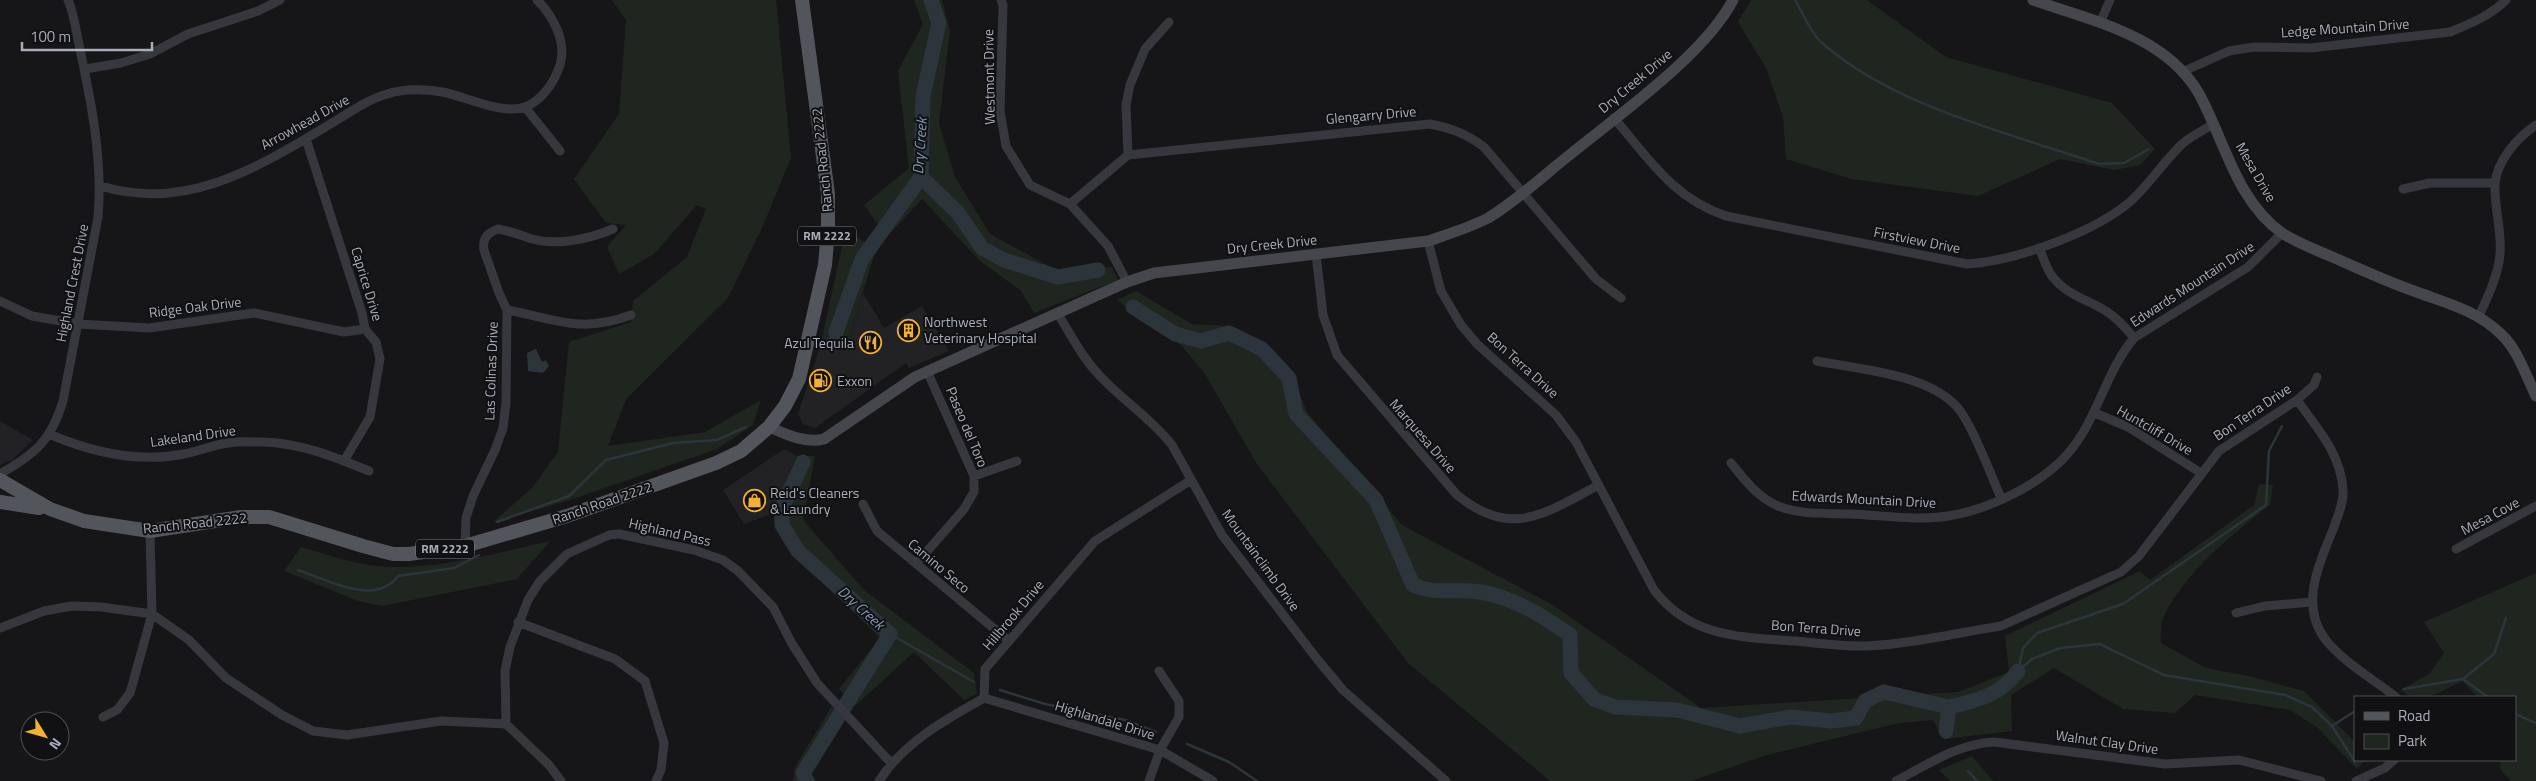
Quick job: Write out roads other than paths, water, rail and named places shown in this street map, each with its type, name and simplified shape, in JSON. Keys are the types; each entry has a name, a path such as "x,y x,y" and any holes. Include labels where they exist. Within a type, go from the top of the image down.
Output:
{"main road":[{"name":"Ranch Road 2222","path":"0,480 50,509 84,521 150,531 242,517 269,517 299,525 330,538 393,554 424,554 465,546 567,516 716,464 741,451 769,427 785,406 798,379 825,265 828,231 828,194 802,0"},
{"name":"RM 2222","path":"0,502 50,509"}],"street":[{"name":"Highland Crest Drive","path":"0,474 41,447 49,434 63,401 98,217 101,186 84,69 68,0"},
{"path":"84,69 121,63 150,54 188,34 258,10 280,0"},
{"path":"537,0 548,11 556,27 561,43 562,59 550,86 538,99 525,107 560,151"},
{"name":"Dry Creek Drive","path":"769,427 798,438 812,441 824,439 867,411 906,382 927,371 1127,282 1170,270 1428,241 1462,230 1488,217 1522,192 1680,63 1711,32 1733,0"},
{"name":"Mesa Drive","path":"2033,0 2100,23 2146,43 2162,53 2182,72 2198,92 2212,125 2252,201 2282,233 2368,273 2461,307 2479,316 2502,335 2512,348 2536,396"},
{"path":"2100,23 2110,0"},
{"name":"Ledge Mountain Drive","path":"2182,72 2229,51 2254,47 2311,48 2450,32 2470,24 2498,8 2506,0"},
{"name":"Westmont Drive","path":"1004,2 1000,111 1006,146 1030,185 1070,204 1108,246 1127,282"},
{"path":"1070,204 1128,154 1126,105 1130,85 1145,49 1169,22"},
{"name":"Arrowhead Drive","path":"101,186 125,193 151,195 200,188 228,179 306,139 369,102 386,94 402,90 422,89 444,92 493,106 525,107"},
{"name":"Firstview Drive","path":"1614,118 1671,185 1688,199 1708,210 1726,216 1954,262 1992,262 2039,248 2107,217 2131,200 2181,144 2212,125"},
{"name":"Glengarry Drive","path":"1128,154 1430,124 1451,128 1470,137 1496,160 1596,280 1622,298"},
{"path":"2479,316 2493,285 2500,252 2495,183 2502,164 2513,145 2536,124"},
{"name":"Caprice Drive","path":"306,139 362,313 365,329 376,342 380,359 370,417 344,461"},
{"path":"2403,189 2430,183 2495,183"},
{"name":"Las Colinas Drive","path":"465,546 466,518 473,496 495,450 503,428 506,403 507,310 499,294 483,244 492,232 498,229 533,239 548,241 587,238 613,230"},
{"name":"Edwards Mountain Drive","path":"1731,463 1755,491 1765,499 1790,510 1936,517 1976,508 2001,498 2037,481 2056,466 2074,447 2095,413 2121,354 2134,338 2248,267 2282,233"},
{"name":"Bon Terra Drive","path":"1428,241 1441,291 1460,325 1556,415 1576,442 1654,590 1666,606 1701,627 1725,634 1866,646 1905,642 2001,626 2121,572 2139,556 2200,473 2219,451 2297,400 2314,385 2317,377"},
{"path":"2039,248 2050,274 2061,286 2077,298 2105,310 2118,320 2134,338"},
{"name":"Marquesa Drive","path":"1316,254 1323,315 1329,337 1337,355 1456,496 1475,510 1494,518 1510,519 1543,514 1598,486"},
{"name":"Ridge Oak Drive","path":"0,301 32,316 78,324 149,328 254,313 344,332 365,329"},
{"path":"507,310 580,326 597,325 631,315"},
{"name":"Mountainclimb Drive","path":"1058,314 1085,360 1100,377 1162,432 1172,445 1222,535 1343,690 1446,781"},
{"path":"1817,361 1914,381 1941,393 1962,414 2001,498"},
{"name":"Paseo del Toro","path":"916,564 964,509 974,492 974,476 927,371"},
{"path":"2297,400 2335,455 2341,473 2344,492 2340,511 2316,574 2312,602 2318,624 2326,639 2344,656 2395,696"},
{"name":"Huntcliff Drive","path":"2095,413 2144,436 2200,473"},
{"name":"Lakeland Drive","path":"49,434 70,443 128,456 154,457 183,454 229,443 264,442 286,444 310,449 370,471"},
{"path":"974,476 1017,460"},
{"name":"Hillbrook Drive","path":"984,698 985,669 1094,541 1191,480"},
{"name":"Camino Seco","path":"863,504 877,532 1009,641"},
{"name":"Mesa Cove","path":"2456,549 2536,506"},
{"path":"103,717 117,710 130,693 152,614 150,531"},
{"name":"Highland Pass","path":"506,724 505,671 518,622 528,600 552,567 566,554 609,535 619,534 694,550 723,560 773,607 791,642 817,683 891,763"},
{"path":"2236,614 2265,606 2312,602"},
{"path":"0,628 44,611 72,606 101,607 152,614 189,640 226,678 282,715 313,731 347,735 441,721 506,724 549,765 561,781"},
{"path":"518,622 615,659 645,681 664,743 661,770 656,781"},
{"path":"1149,781 1160,750 1179,717 1179,701 1159,671"},
{"path":"879,781 891,763 938,724 984,698"},
{"name":"Highlandale Drive","path":"984,698 1160,750 1213,781"},
{"name":"Walnut Clay Drive","path":"1896,781 1951,752 1978,743 1994,742 2165,764 2239,760 2321,781"},
{"path":"2356,781 2385,768 2393,761"}],"waterway":[{"name":"Dry Creek","path":"836,332 862,259 921,177 923,96 939,23 931,0"},
{"path":"1795,0 1810,28 1821,42 1850,64 1882,84 1916,101 1990,129 2099,164 2124,163 2149,149"},
{"path":"921,177 958,213 982,248 1004,260 1058,277 1098,270"},
{"path":"1133,307 1175,334 1201,341 1229,333 1262,349 1289,378 1296,414 1376,500 1413,585 1438,591 1472,591 1494,595 1517,603 1549,621 1570,635 1571,673 1594,699 1615,707 1677,710 1740,726 1790,717 1831,721 1856,718 1865,701 1884,692 1949,707 1946,731"},
{"name":"Dry Creek","path":"827,341 836,332"},
{"path":"2018,671 2023,648 2037,633 2123,604 2266,505 2269,451 2282,426"},
{"path":"497,522 569,496 606,460 673,443 717,440 746,427"},
{"name":"Dry Creek","path":"803,462 782,508 782,525 798,551 890,634 803,773 807,781"},
{"path":"298,570 351,588 377,590 388,585 398,576 454,568 479,555"},
{"path":"2463,679 2494,654 2506,618"},
{"path":"890,634 974,682"},
{"path":"2019,670 2032,659 2060,648 2100,644 2164,675 2285,695 2312,707 2332,726 2354,712"},
{"path":"1949,707 1987,696 2004,686 2018,671"},
{"path":"2404,689 2463,679 2487,696"},
{"path":"1000,690 1045,704 1125,720 1156,732"},
{"path":"2516,714 2536,723"},
{"path":"2332,726 2354,760"},
{"path":"1187,744 1229,762 1257,781"},
{"path":"1968,771 1977,781"}],"place":[{"name":"Northwest Veterinary Hospital","path":"908,330"},
{"name":"Azul Tequila","path":"870,343"},
{"name":"Exxon","path":"821,381"},
{"name":"Reid's Cleaners & Laundry","path":"754,501"}]}
